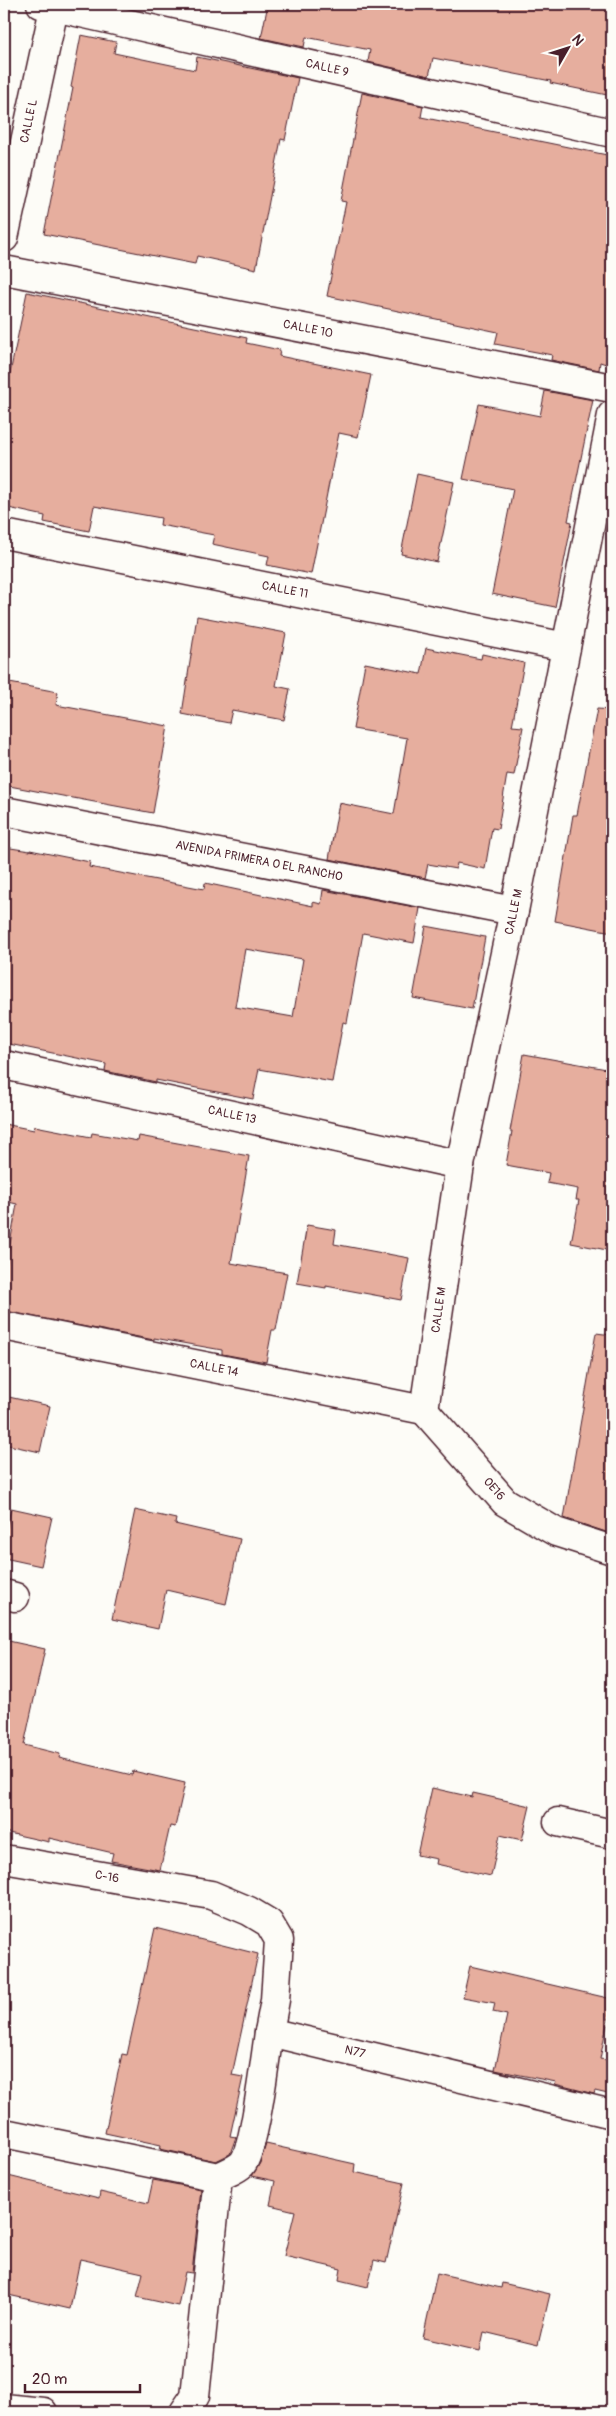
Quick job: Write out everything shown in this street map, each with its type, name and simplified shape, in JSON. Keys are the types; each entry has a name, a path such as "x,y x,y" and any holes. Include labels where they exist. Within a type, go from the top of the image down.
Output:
{"street":[{"name":"CALLE 9","path":"50,5 612,133"},
{"name":"CALLE L","path":"4,238 50,5"},
{"name":"CALLE 10","path":"4,270 612,388"},
{"name":"CALLE M","path":"424,1410 460,1165 514,911 612,415"},
{"name":"CALLE 11","path":"4,534 566,647"},
{"name":"AVENIDA PRIMERA O EL RANCHO","path":"4,811 514,911"},
{"name":"CALLE 13","path":"4,1065 460,1165"},
{"name":"CALLE 14","path":"4,1326 424,1410"},
{"name":"OE16","path":"424,1410 505,1502 556,1532 612,1550"},
{"path":"558,1822 612,1834"},
{"name":"C-16","path":"4,1859 211,1895 249,1911 269,1923 279,1940 275,2000 269,2032"},
{"path":"4,2133 218,2177 242,2163 250,2148 264,2072 269,2032"},
{"name":"N77","path":"269,2032 612,2114"},
{"path":"184,2412 195,2396 218,2177"},
{"path":"4,2408 43,2412"}],"building":[{"path":"268,4 612,4 612,96 550,83 551,81 433,58 429,76 368,62 370,50 306,37 304,47 261,38"},
{"path":"81,35 116,42 114,53 195,70 197,57 298,78 285,140 281,139 256,269 197,256 195,264 44,234 73,88 71,87"},
{"path":"362,93 423,106 421,117 612,156 612,334 606,364 600,362 599,370 551,360 552,355 495,344 498,332 327,296 346,202 341,201"},
{"path":"27,292 247,338 246,343 280,350 279,356 371,375 358,437 339,433 311,574 267,565 269,556 212,544 214,535 160,525 161,518 94,506 89,531 44,522 45,516 4,507 4,377 9,378"},
{"path":"545,391 593,400 568,521 572,522 555,607 492,594 513,489 463,479 479,404 540,416"},
{"path":"417,474 454,482 437,562 401,554"},
{"path":"197,616 286,633 276,686 290,689 284,720 232,710 229,723 182,714"},
{"path":"426,648 481,659 482,654 524,663 512,726 523,727 514,775 507,774 498,829 492,828 485,869 457,863 456,869 428,864 425,878 329,859 339,803 394,814 407,738 353,729 365,663 421,674"},
{"path":"4,682 58,692 56,705 168,726 153,813 4,785"},
{"path":"597,709 612,710 612,932 555,921 573,815 577,815"},
{"path":"4,847 30,850 90,862 89,867 204,889 205,883 313,906 313,902 321,904 323,890 420,908 414,943 363,933 347,1023 343,1022 332,1082 259,1069 253,1099 105,1071 106,1064 4,1043","holes":["245,949 303,959 293,1017 235,1007"]},
{"path":"426,926 485,937 472,1009 413,998"},
{"path":"524,1054 612,1070 612,1251 571,1243 579,1200 576,1200 578,1189 547,1183 549,1173 506,1165"},
{"path":"4,1124 34,1130 35,1126 91,1137 92,1133 138,1141 139,1136 249,1156 231,1263 287,1273 276,1330 272,1330 266,1362 222,1354 222,1350 154,1338 154,1340 4,1311 4,1278 17,1204 4,1201"},
{"path":"307,1225 336,1230 334,1244 409,1258 401,1300 326,1286 326,1288 297,1283"},
{"path":"596,1333 612,1335 612,1534 564,1518"},
{"path":"4,1396 50,1406 40,1452 4,1444"},
{"path":"11,1508 52,1517 41,1566 4,1558 4,1540"},
{"path":"135,1510 176,1519 175,1524 240,1539 226,1604 166,1590 158,1629 112,1619"},
{"path":"4,1640 45,1649 24,1745 60,1754 59,1758 132,1775 133,1771 185,1783 175,1827 170,1826 160,1870 111,1861 113,1853 49,1838 49,1842 4,1832"},
{"path":"432,1788 472,1797 473,1793 530,1806 522,1840 500,1835 491,1876 436,1864 437,1859 417,1855"},
{"path":"155,1928 258,1954 232,2075 243,2077 230,2136 236,2137 230,2154 216,2161 160,2149 161,2145 105,2133 122,2054 127,2055"},
{"path":"470,1966 612,1999 600,2059 612,2061 612,2095 595,2091 594,2094 555,2084 556,2082 495,2070 507,2015 493,2012 495,2003 463,1997"},
{"path":"266,2144 355,2164 354,2172 404,2183 386,2263 374,2260 368,2287 339,2280 341,2269 284,2256 295,2211 270,2205 275,2181 252,2176 260,2163"},
{"path":"4,2175 99,2198 100,2192 148,2203 153,2180 201,2189 192,2273 185,2272 178,2306 137,2297 143,2273 80,2259 70,2309 4,2294"},
{"path":"437,2273 501,2288 502,2283 550,2294 538,2345 484,2332 480,2351 423,2338"}]}
